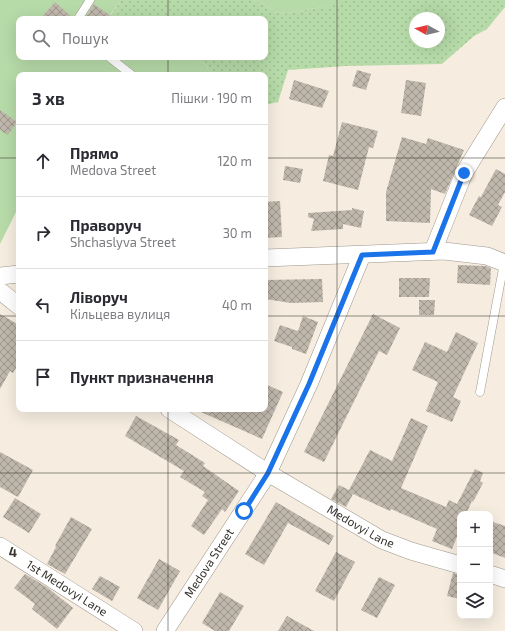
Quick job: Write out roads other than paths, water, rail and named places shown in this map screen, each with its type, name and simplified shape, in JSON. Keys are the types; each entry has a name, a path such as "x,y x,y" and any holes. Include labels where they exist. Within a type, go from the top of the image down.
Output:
{"street":[{"path":"433,252 464,173 505,107"},
{"path":"268,258 433,252 487,256 504,263"},
{"name":"Medova Street","path":"165,631 268,473 309,384 362,255"},
{"path":"0,276 16,274"},
{"path":"0,291 16,304"},
{"name":"Medovyi Lane","path":"174,412 268,473 382,540 411,551 457,564"},
{"name":"1st Medovyi Lane","path":"0,546 134,631"},
{"path":"493,575 505,579"}],"lane":[{"path":"80,16 90,0"},
{"path":"113,60 128,72"},
{"path":"480,392 504,263"}]}
